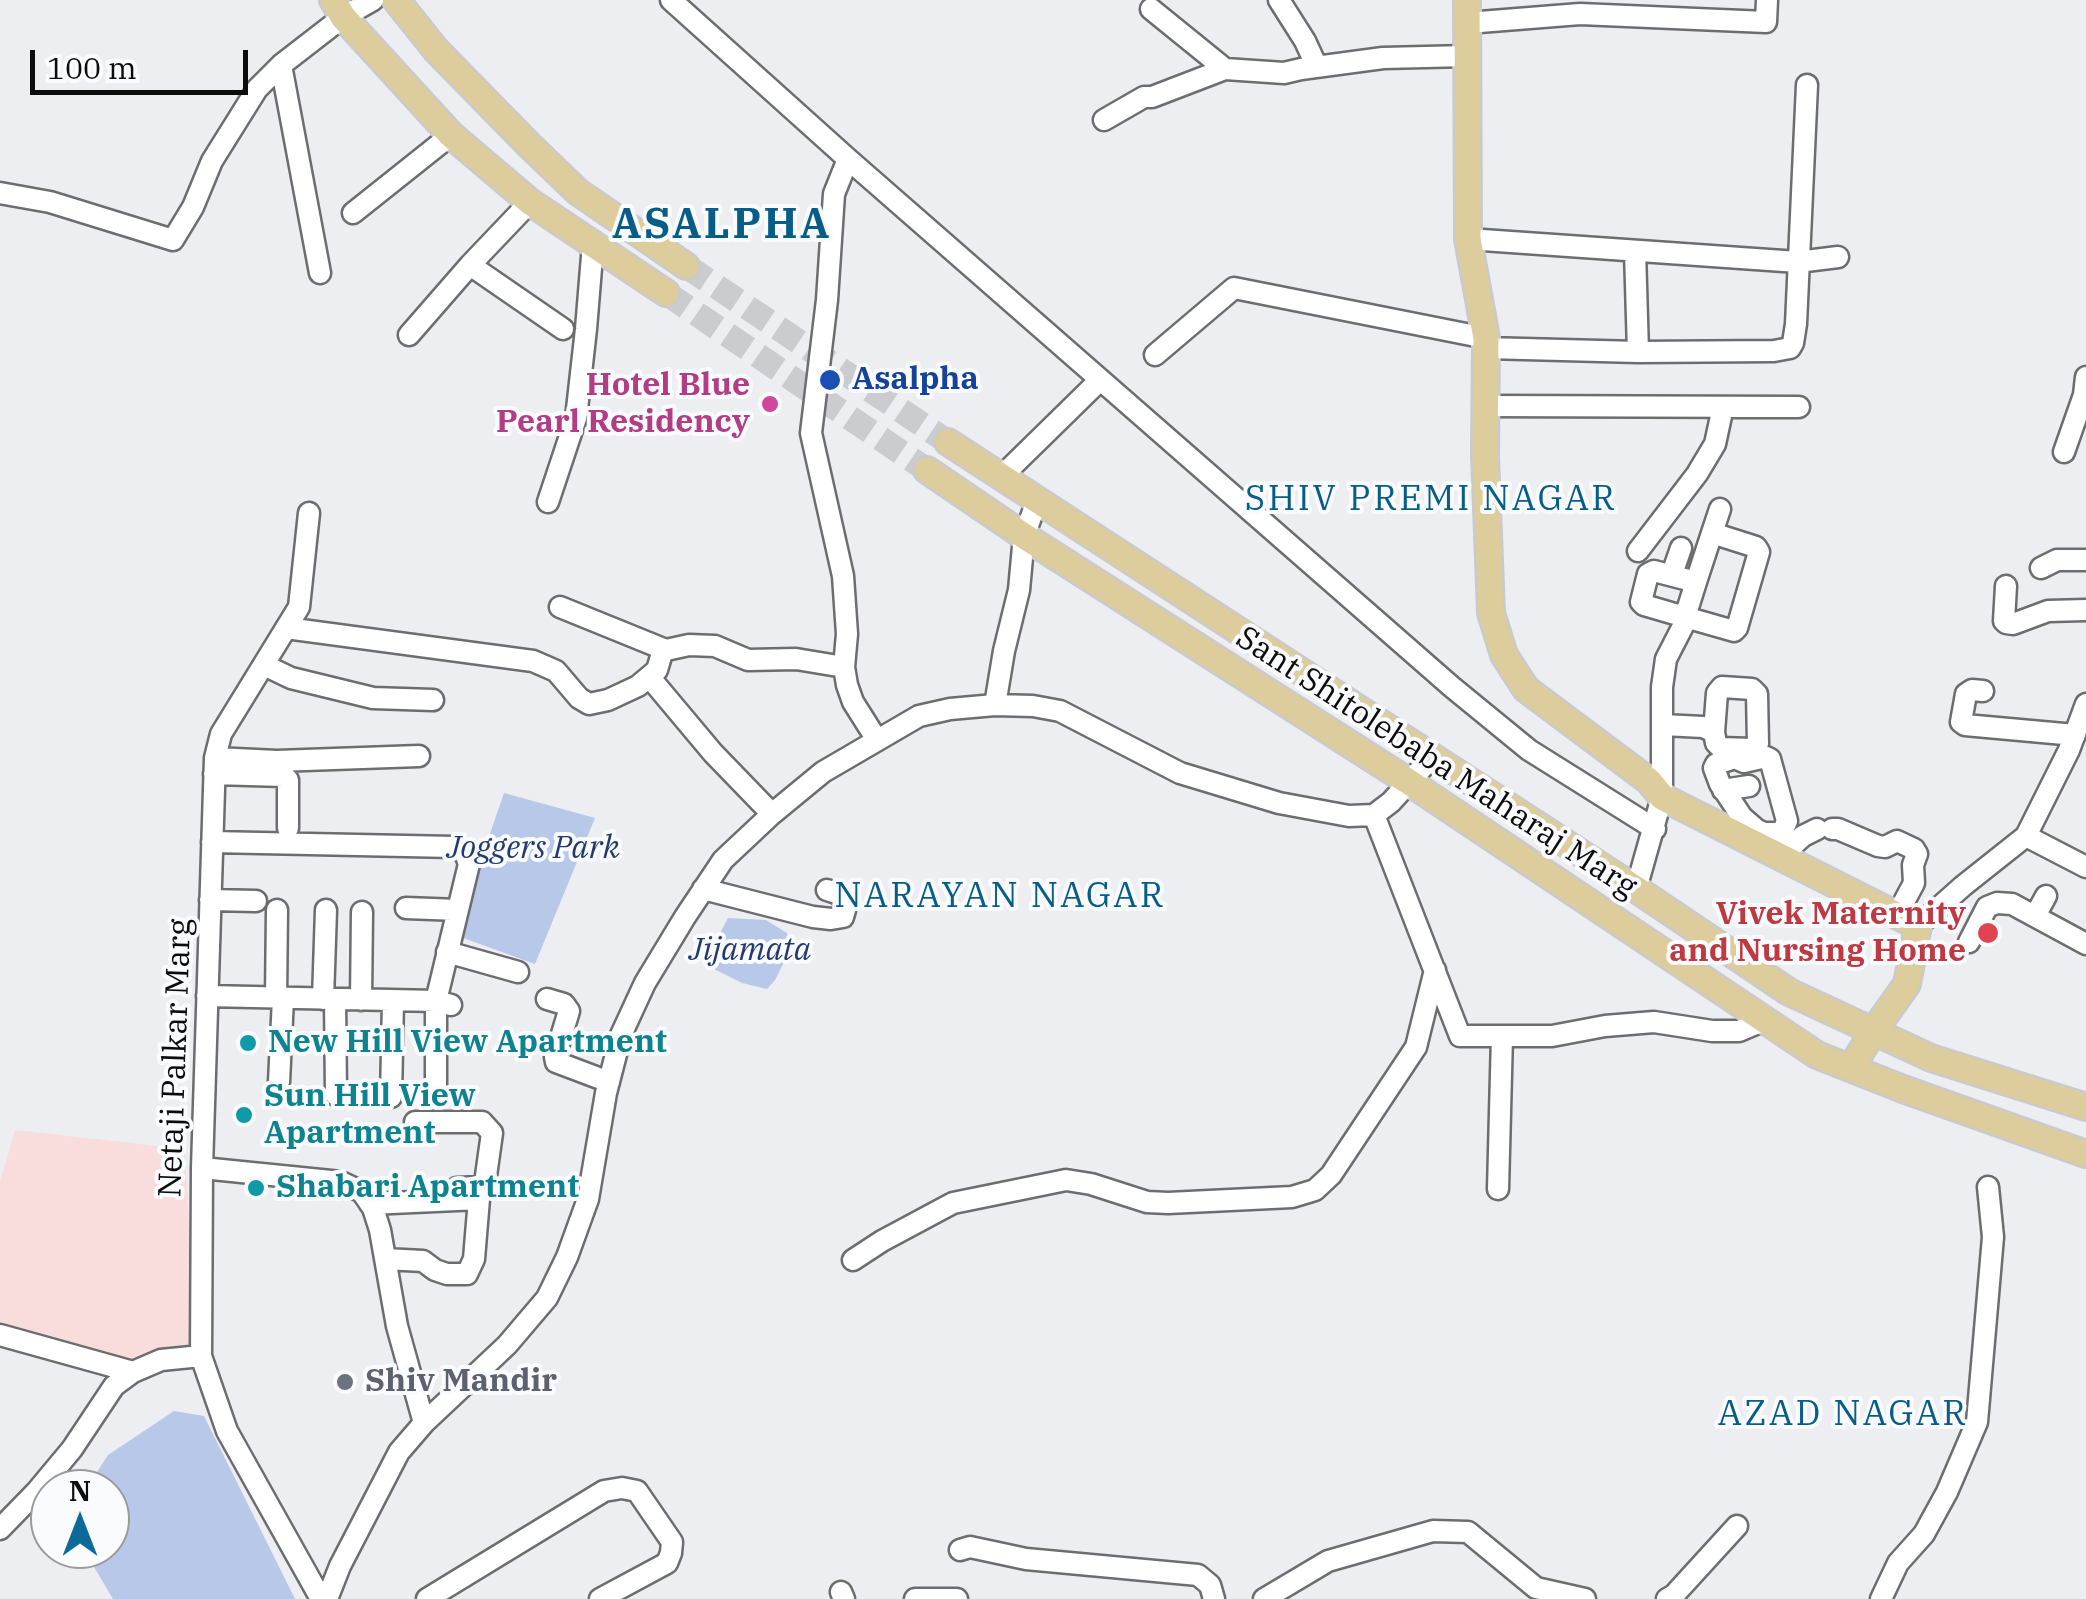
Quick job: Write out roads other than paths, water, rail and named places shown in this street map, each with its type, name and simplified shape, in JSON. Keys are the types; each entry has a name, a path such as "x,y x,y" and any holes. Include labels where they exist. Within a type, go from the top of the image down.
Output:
{"main road":[{"path":"396,0 436,50 578,192 686,266"},
{"path":"338,8 451,135 530,202 666,294"},
{"path":"1467,11 1468,239 1486,343 1484,455 1491,613 1504,655 1526,689 1649,780 1662,798 1781,845 1908,920 1908,984 1851,1068"},
{"name":"Sant Shitolebaba Maharaj Marg","path":"948,442 1788,992 1917,1052 2086,1107"},
{"name":"Sant Shitolebaba Maharaj Marg","path":"927,470 1409,782 1817,1056 2084,1158"},
{"path":"988,511 1006,480"},
{"path":"1902,1089 1917,1052"}],"street":[{"path":"0,193 50,202 173,240 212,160 257,89 338,8 373,0"},
{"path":"671,0 1452,687 1529,750 1655,829"},
{"path":"1280,0 1316,67"},
{"path":"1467,11 1580,7 1766,22 1767,0"},
{"path":"1151,9 1225,69"},
{"path":"1104,120 1144,97 1152,98 1225,69 1284,74 1383,58 1467,56"},
{"path":"281,65 320,274"},
{"path":"1154,355 1234,288 1486,343 1638,352 1790,348 1795,334 1807,85"},
{"path":"354,213 451,135"},
{"path":"848,159 834,194 827,300 811,432 843,576 847,634 844,667 854,702 877,740"},
{"path":"409,335 530,202"},
{"path":"1468,239 1798,262 1838,257"},
{"path":"548,502 576,418 593,244"},
{"path":"1634,251 1638,352"},
{"path":"470,265 563,328"},
{"path":"2064,452 2084,396 2086,377"},
{"path":"1006,480 1100,380"},
{"path":"1485,406 1799,407"},
{"path":"1638,551 1715,444 1724,407"},
{"path":"995,704 1019,590 1024,536 1037,501"},
{"path":"1636,889 1662,798 1662,687 1666,660 1684,622 1720,508"},
{"name":"Netaji Palkar Marg","path":"310,513 299,607 222,734 215,766 202,1168 201,1356 227,1432 324,1599"},
{"path":"1622,593 1649,615 1737,628 1738,590 1759,552 1756,547 1712,533"},
{"path":"1672,574 1681,548"},
{"path":"2041,568 2057,560 2086,560"},
{"path":"1684,622 1641,602 1648,574 1672,574 1696,582"},
{"path":"2006,586 2006,623 2048,611 2086,610"},
{"path":"560,606 666,650"},
{"path":"286,628 533,661 556,671 589,704 638,686 657,670 666,650 689,645 715,646 748,660 796,660 844,667"},
{"path":"264,665 292,678 373,698 433,700"},
{"path":"656,685 713,753 772,814"},
{"path":"1983,690 1966,694 1961,722 1964,725 2077,748"},
{"path":"324,1599 400,1452 424,1423 507,1345 547,1298 567,1258 588,1199 621,1036 646,984 703,889 723,860 823,772 919,716 950,708 995,704 1060,712 1180,773 1280,803 1349,816 1374,815 1432,758"},
{"path":"1908,920 1963,886 2026,836 2077,748 2086,704"},
{"path":"1662,725 1703,727 1714,732"},
{"path":"215,766 419,756"},
{"path":"1766,757 1770,760 1787,821 1781,845 1742,817 1724,790 1714,768 1716,764 1734,758 1744,762 1766,757"},
{"path":"215,766 284,776 288,780 288,828"},
{"path":"1724,790 1749,786"},
{"path":"1374,815 1460,1036 1552,1036 1654,1022 1712,1032 1739,1031 1764,1020"},
{"path":"1781,845 1825,829 1838,829 1878,846 1897,841 1914,849 1917,854 1908,920"},
{"path":"2026,836 2084,863"},
{"path":"212,842 454,848 465,852 469,864 447,952 436,1100"},
{"path":"1963,886 1975,922 1990,905 2012,904 2086,944"},
{"path":"703,889 813,916 843,917 844,901 839,894 827,890"},
{"path":"2034,916 2046,896"},
{"path":"210,900 256,902"},
{"path":"406,908 458,910"},
{"path":"277,910 279,1082"},
{"path":"326,910 336,1096"},
{"path":"361,1000 362,912"},
{"path":"447,952 518,972"},
{"path":"853,1260 882,1240 953,1203 1066,1180 1146,1202 1168,1203 1292,1198 1315,1190 1331,1175 1416,1047 1435,970"},
{"path":"207,996 443,1003"},
{"path":"548,999 564,1004 570,1011 556,1062 610,1082"},
{"path":"391,1096 393,1001"},
{"path":"1498,1189 1502,1036"},
{"path":"366,1198 408,1188 481,1187 486,1183 492,1134 488,1127 482,1122 415,1122"},
{"path":"202,1168 341,1182 366,1198 480,1199 474,1258 467,1274 447,1274 423,1260 386,1259"},
{"path":"1880,1599 1898,1563 1924,1534 1940,1506 1977,1422 1992,1237 1988,1187"},
{"path":"366,1198 380,1230 397,1326 424,1423"},
{"path":"0,1334 133,1372"},
{"path":"0,1529 72,1448 114,1386 160,1360 201,1356"},
{"path":"427,1599 604,1491 637,1491 672,1542 671,1553 667,1563 600,1599"},
{"path":"1668,1599 1737,1526"},
{"path":"1264,1599 1328,1562 1433,1531 1468,1532 1537,1594 1585,1599"},
{"path":"960,1550 970,1548 1026,1559 1198,1575 1210,1585 1214,1599"},
{"path":"915,1599 957,1599"}],"tunnel":[{"path":"686,266 948,442"},
{"path":"666,293 927,470"}],"place":[{"name":"Asalpha","path":"830,380"},
{"name":"Hotel Blue Pearl Residency","path":"770,404"},
{"name":"Vivek Maternity and Nursing Home","path":"1988,933"},
{"name":"New Hill View Apartment","path":"248,1043"},
{"name":"Sun Hill View Apartment","path":"244,1115"},
{"name":"Shabari Apartment","path":"256,1188"},
{"name":"Shiv Mandir","path":"345,1382"}],"district":[{"name":"ASALPHA","path":"722,226"},
{"name":"SHIV PREMI NAGAR","path":"1431,500"},
{"name":"NARAYAN NAGAR","path":"1000,897"},
{"name":"AZAD NAGAR","path":"1843,1415"}],"park label":[{"name":"Joggers Park","path":"533,849"},
{"name":"Jijamata","path":"750,951"}]}
